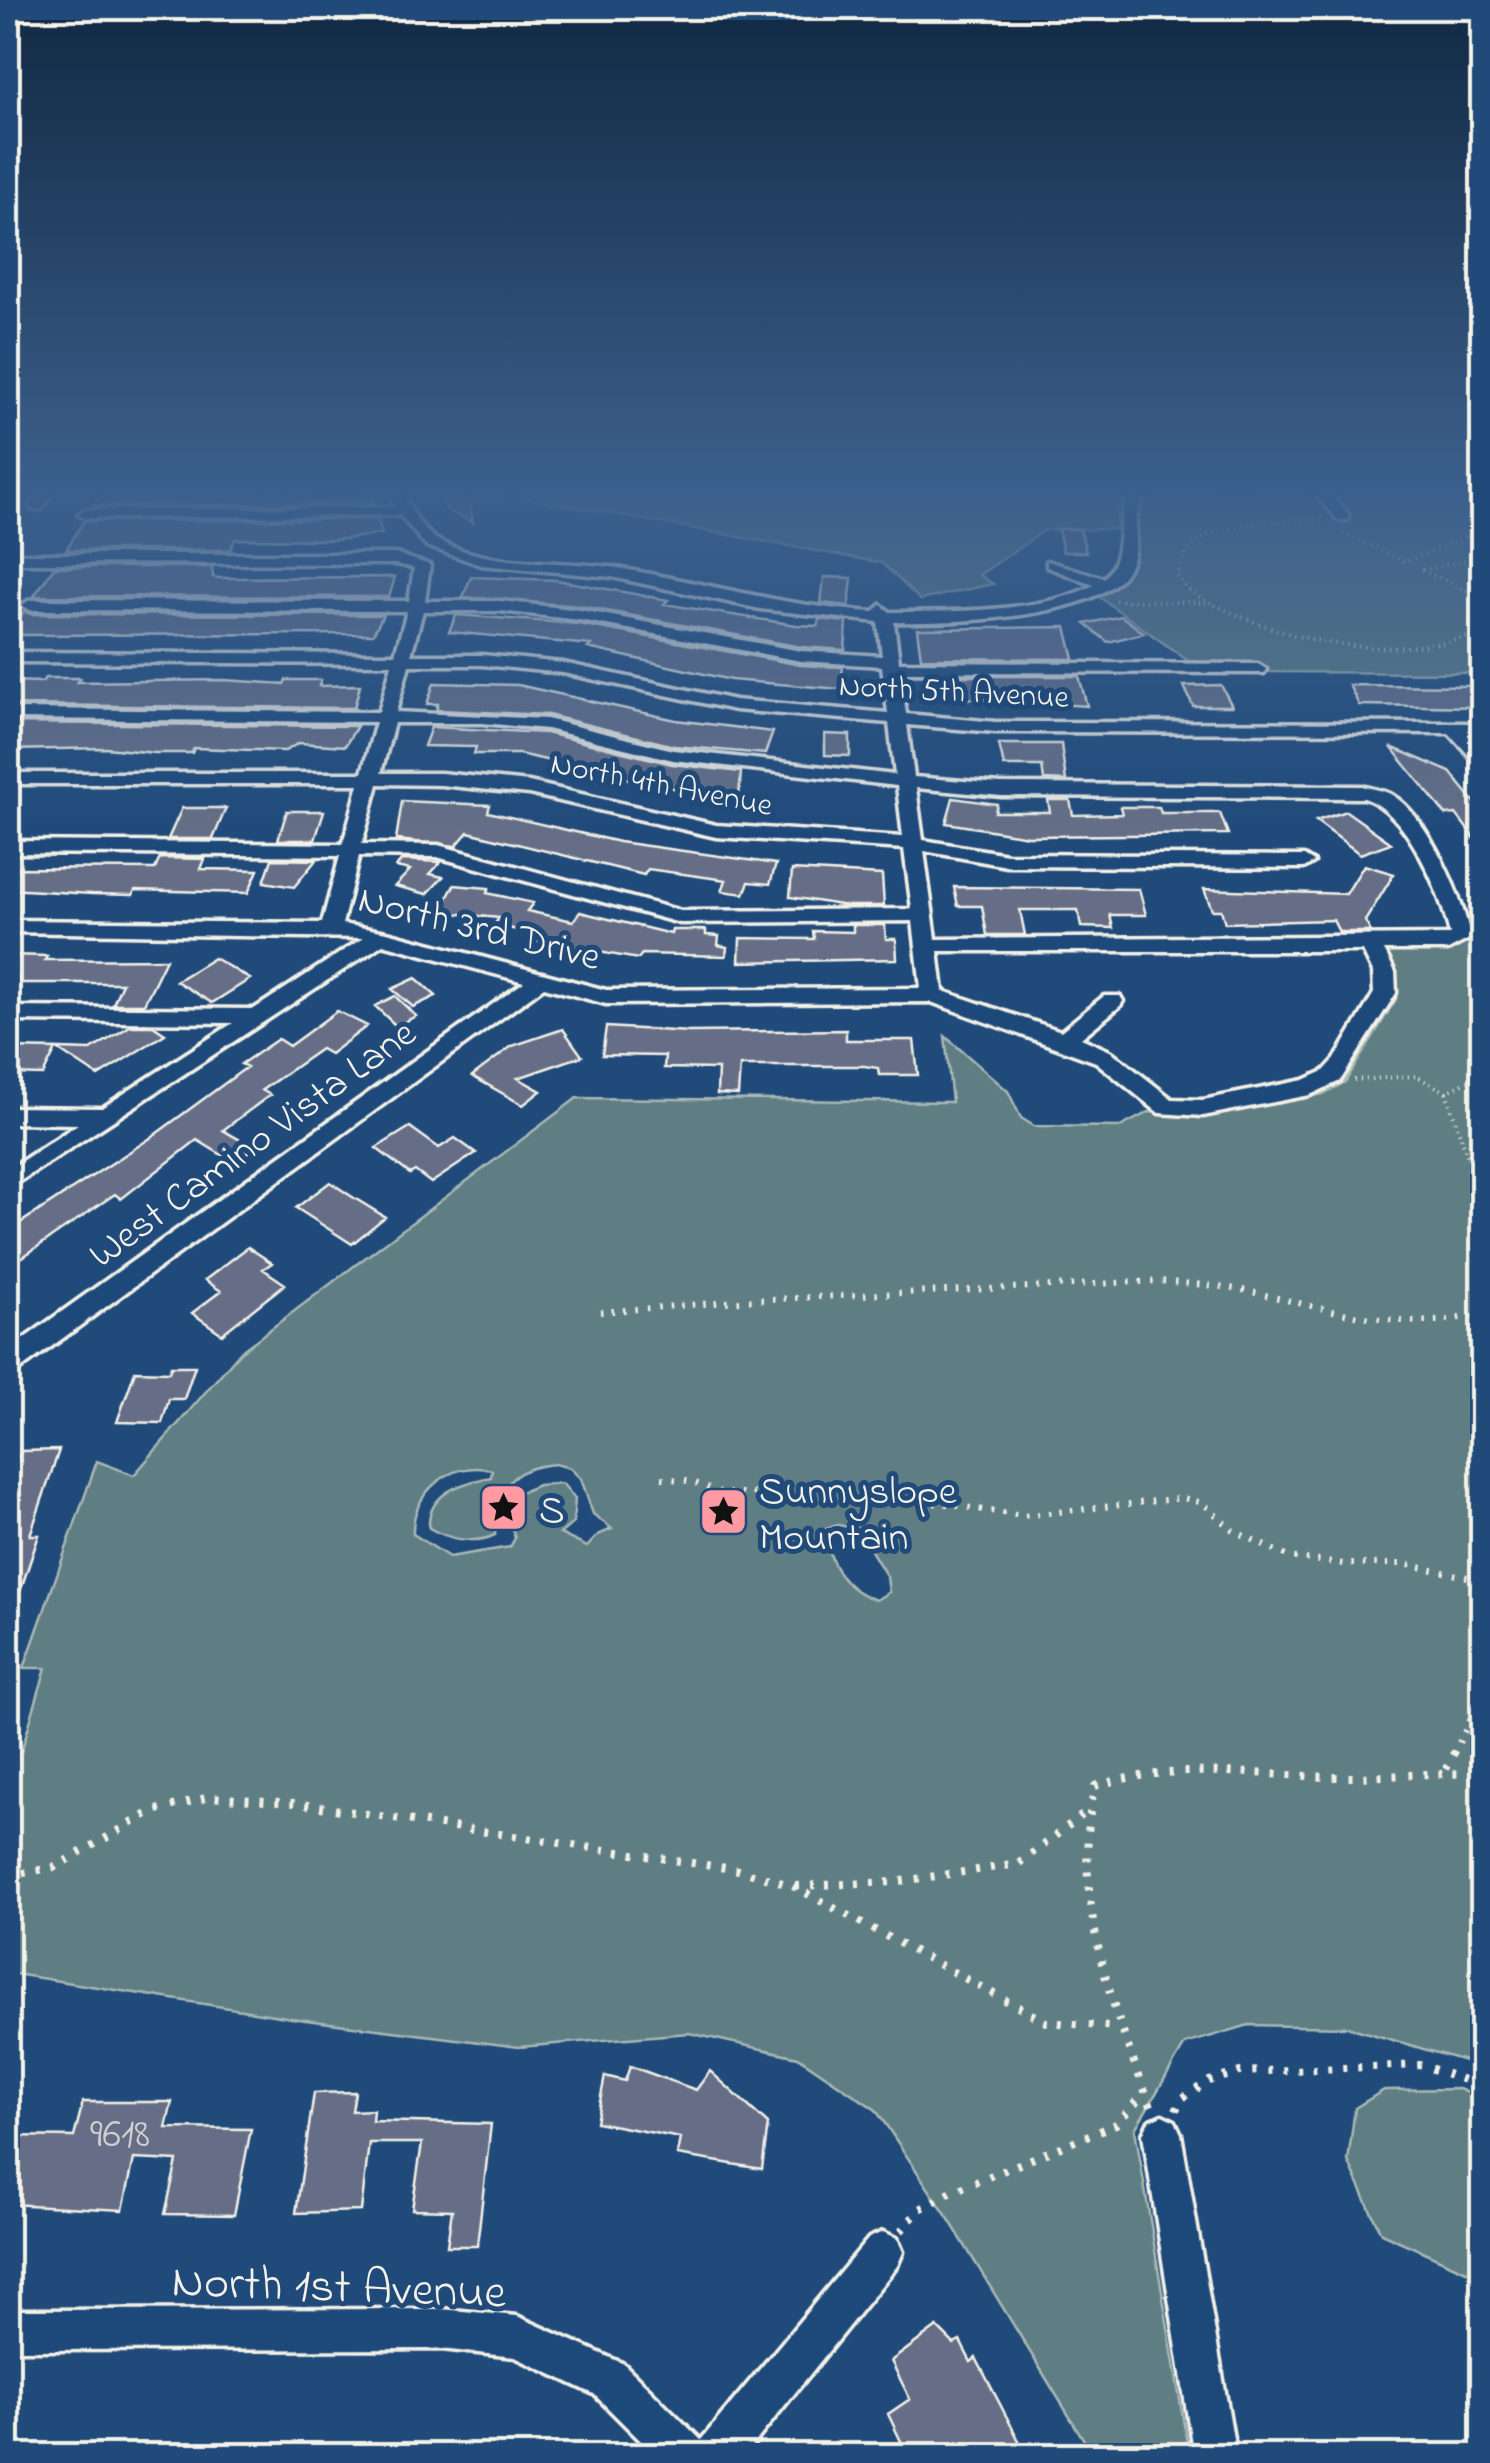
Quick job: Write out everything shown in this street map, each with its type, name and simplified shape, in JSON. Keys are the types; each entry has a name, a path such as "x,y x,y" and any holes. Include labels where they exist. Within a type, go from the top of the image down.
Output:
{"street":[{"path":"30,605 516,608 802,656 1258,669"},
{"path":"768,605 884,613 985,612 1056,605"},
{"path":"332,927 416,606"},
{"path":"884,613 933,995"},
{"name":"North 5th Avenue","path":"8,657 402,658 524,663 734,706 996,727 1482,728"},
{"path":"8,714 387,715 547,724 674,755 1001,790 1362,792 1387,800 1446,888 1460,938 1448,944 927,944"},
{"path":"1454,728 1482,759"},
{"name":"North 4th Avenue","path":"8,778 370,778 529,788 716,830 915,844 1033,862 1304,862"},
{"path":"8,847 438,851 680,917 923,915"},
{"name":"North 3rd Drive","path":"8,926 332,927 380,936 606,997 933,995 1104,1056 1167,1107 1203,1108 1292,1092 1321,1082"},
{"path":"8,1181 380,936"},
{"path":"1321,1082 1343,1064 1386,993 1384,972 1370,944"},
{"name":"West Camino Vista Lane","path":"8,1364 539,981"},
{"path":"1064,1040 1112,1002"},
{"path":"8,1014 260,1016"},
{"path":"8,1115 108,1116"},
{"path":"1162,2134 1215,2456"},
{"path":"716,2456 882,2252"},
{"name":"North 1st Avenue","path":"8,2330 441,2329 517,2337 610,2379 687,2456"}],"path":[{"path":"1216,605 1267,628 1333,644 1402,648 1456,642 1482,632"},
{"path":"1446,1092 1482,1075"},
{"path":"1321,1082 1416,1076 1446,1092 1482,1200"},
{"path":"600,1312 650,1314 674,1306 750,1300 1159,1281 1219,1286 1389,1321 1432,1324 1466,1320 1482,1312"},
{"path":"662,1478 690,1481 720,1493 800,1493 873,1505 892,1501 946,1504 1022,1516 1183,1498 1203,1502 1232,1530 1289,1557 1344,1564 1404,1564 1482,1580"},
{"path":"1445,1770 1482,1696"},
{"path":"1162,2134 1118,2026 1088,1878 1085,1813 1095,1786 1121,1776 1186,1769 1340,1777 1445,1770 1482,1775"},
{"path":"8,1876 55,1868 153,1811 210,1798 294,1803 700,1864 793,1886 1046,2022 1118,2026"},
{"path":"793,1886 895,1882 1018,1864 1085,1813"},
{"path":"1162,2134 1181,2100 1208,2081 1240,2072 1420,2065 1482,2086"},
{"path":"882,2252 920,2209 1116,2124 1145,2093"}],"green space":[{"path":"1110,605 1482,605 1482,673 1264,672 1261,666 1194,665"},
{"path":"1482,936 1482,2066 1348,2027 1249,2025 1185,2044 1135,2129 1189,2455 1093,2455 950,2221 876,2110 798,2057 689,2033 519,2047 298,2019 8,1973 8,1752 21,1752 46,1668 24,1668 97,1461 134,1475 240,1352 577,1098 952,1102 945,1036 1008,1091 1021,1118 1034,1126 1120,1127 1149,1112 1199,1118 1323,1094 1345,1082 1396,999 1397,987 1381,946 1459,946","holes":["555,1464 570,1468 581,1479 593,1514 612,1529 598,1535 587,1547 560,1534 573,1523 575,1499 562,1483 538,1485 517,1494 509,1520 515,1538 510,1547 449,1557 413,1534 414,1519 426,1493 448,1475 477,1468 492,1470 491,1477 448,1492 430,1516 429,1528 436,1532 478,1540 495,1535 502,1494 515,1476","838,1525 858,1529 887,1577 889,1592 876,1600 854,1589 839,1573 826,1529"]},
{"path":"1459,2089 1482,2099 1482,2278 1381,2233 1348,2161 1355,2108 1384,2090"}],"building":[{"path":"566,605 670,605 796,625 818,626 819,619 847,622 845,650 801,647"},
{"path":"24,611 383,615 373,634 8,635"},
{"path":"456,615 579,624 801,665 843,667 840,689 731,680 588,648 591,645 449,632"},
{"path":"1121,616 1144,633 1108,642 1085,624"},
{"path":"1066,627 1074,659 921,658 917,629"},
{"path":"930,676 1079,676 1087,706 926,696"},
{"path":"45,678 80,678 77,682 224,680 284,684 286,680 321,680 319,686 360,685 354,708 8,705 8,681 42,682"},
{"path":"434,683 518,685 676,720 773,732 765,754 674,746 548,715 436,710 438,704 427,704"},
{"path":"1221,685 1232,706 1193,706 1184,686"},
{"path":"1349,685 1482,686 1482,707 1359,705"},
{"path":"8,723 357,726 345,746 299,743 285,751 194,748 192,753 155,753 106,748 8,750"},
{"path":"431,727 546,733 672,764 741,772 739,797 666,787 519,754 474,754 476,747 424,746"},
{"path":"825,734 850,735 850,756 825,755"},
{"path":"999,744 1061,744 1066,781 1044,780 1042,766 1004,766"},
{"path":"1391,747 1450,772 1482,811 1482,848 1456,814 1446,815"},
{"path":"953,798 997,804 995,812 1050,812 1048,800 1070,800 1073,815 1122,814 1120,807 1159,807 1161,813 1220,813 1228,834 1028,836 946,823"},
{"path":"402,801 490,805 488,812 619,842 776,864 770,884 749,882 744,894 722,891 726,880 648,869 644,875 468,832 456,846 396,840"},
{"path":"182,808 226,808 213,839 168,839"},
{"path":"287,811 324,811 315,840 278,840"},
{"path":"1346,811 1391,843 1360,854 1316,821"},
{"path":"160,858 205,859 201,869 258,870 248,893 135,890 133,895 8,889 8,868 155,869"},
{"path":"272,859 316,860 294,887 264,882"},
{"path":"402,860 441,862 430,874 443,877 427,894 395,886 410,870 396,867"},
{"path":"1364,865 1394,874 1365,921 1371,932 1339,932 1333,920 1225,923 1221,910 1212,910 1204,889 1346,894"},
{"path":"792,870 882,875 884,906 847,906 790,897"},
{"path":"454,885 489,888 487,893 533,903 527,911 573,921 580,912 671,934 672,930 706,930 706,935 719,936 718,945 727,947 726,956 642,954 638,959 536,941 541,935 494,925 499,918 440,912"},
{"path":"954,887 1139,889 1146,915 1110,915 1113,928 1081,927 1078,910 1020,910 1025,935 987,935 982,906 958,906"},
{"path":"853,925 885,925 886,939 896,939 897,959 739,962 740,938 814,939 813,931 853,932"},
{"path":"8,955 47,956 45,960 166,959 144,1004 113,1004 122,983 16,983 19,977 8,977"},
{"path":"214,958 250,979 212,1003 176,981"},
{"path":"416,978 436,996 413,1007 392,989"},
{"path":"395,996 416,1016 396,1026 375,1006"},
{"path":"337,1011 367,1026 330,1054 321,1049 262,1090 270,1095 223,1130 254,1148 235,1163 197,1140 121,1199 115,1194 8,1267 8,1231 149,1139 247,1067 241,1064 278,1039 289,1046"},
{"path":"130,1026 153,1026 165,1034 98,1076 57,1049 91,1050"},
{"path":"606,1027 690,1032 846,1030 846,1040 914,1040 918,1075 879,1075 878,1068 864,1066 740,1066 738,1095 717,1094 718,1069 664,1068 665,1056 602,1055"},
{"path":"563,1029 582,1056 518,1078 541,1091 523,1105 472,1076 512,1046"},
{"path":"8,1048 56,1049 43,1075 8,1074"},
{"path":"410,1127 439,1148 455,1138 476,1153 431,1183 415,1171 410,1174 376,1148"},
{"path":"330,1182 385,1217 352,1244 296,1208"},
{"path":"248,1247 272,1263 263,1269 285,1284 222,1334 192,1313 221,1291 205,1280"},
{"path":"171,1366 195,1366 184,1399 169,1399 162,1423 117,1422 135,1371 169,1372"},
{"path":"59,1450 30,1535 39,1535 11,1619 8,1480 21,1451"},
{"path":"630,2066 696,2090 710,2071 768,2124 762,2169 677,2155 680,2138 596,2122 605,2076 625,2081"},
{"path":"355,2092 352,2111 373,2110 372,2121 491,2124 477,2246 447,2246 452,2210 412,2209 422,2143 369,2143 361,2211 296,2213 314,2093"},
{"path":"83,2102 172,2102 166,2128 251,2129 234,2215 165,2214 177,2161 134,2159 123,2210 8,2204 8,2136 74,2137"},
{"path":"937,2327 954,2344 960,2341 971,2362 976,2358 1027,2456 908,2456 888,2414 910,2399 891,2361"}],"place":[{"name":"S","path":"504,1508"},
{"name":"Sunnyslope Mountain","path":"724,1512"}]}
